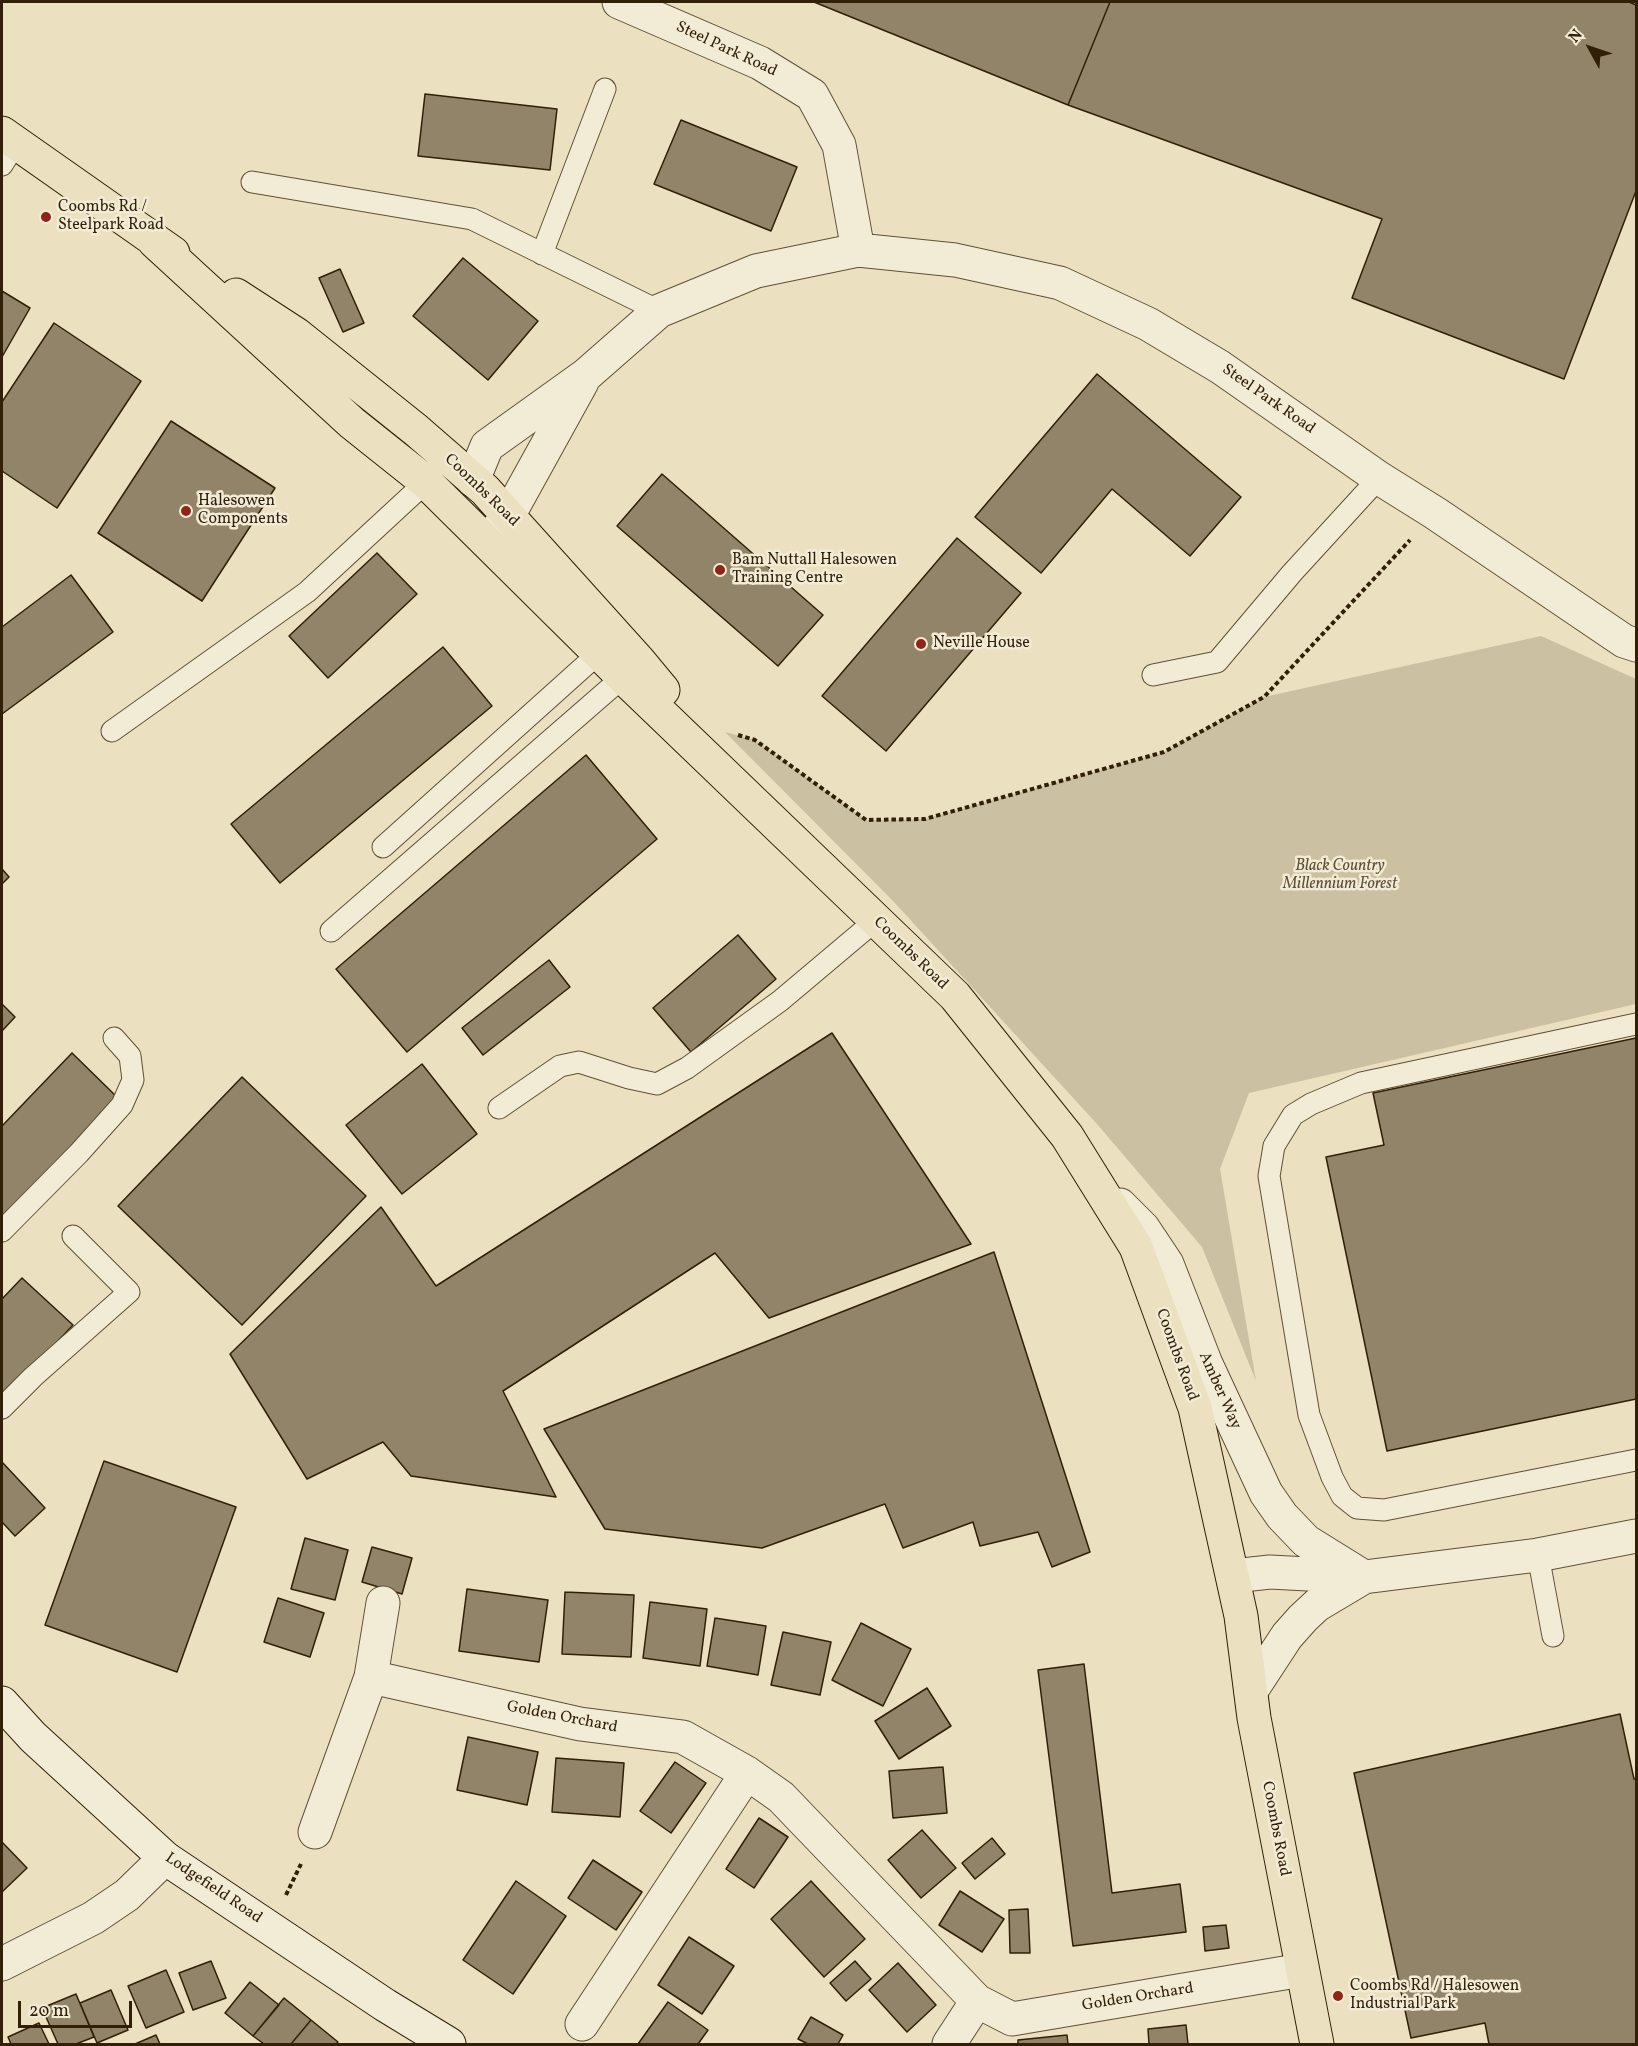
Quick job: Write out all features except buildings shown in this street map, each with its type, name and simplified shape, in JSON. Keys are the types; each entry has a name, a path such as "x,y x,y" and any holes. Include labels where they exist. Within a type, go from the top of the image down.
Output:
{"main road":[{"name":"Coombs Road","path":"6,147 296,334 431,443 473,480"},
{"name":"Coombs Road","path":"154,241 352,423 426,482 498,529"},
{"path":"473,480 467,494 551,585"},
{"name":"Coombs Road","path":"551,585 599,653 955,996 1067,1136 1136,1246 1195,1408 1241,1616 1251,1691 1317,2044"},
{"name":"Coombs Road","path":"551,585 639,661 753,801"}],"street":[{"name":"Steel Park Road","path":"619,2 759,63 812,95 839,145 858,250"},
{"name":"Steel Park Road","path":"487,446 586,375 659,311 756,271 858,250 955,260 1060,283 1148,324 1220,367 1379,478 1435,513 1624,641 1636,645"},
{"name":"Steel Park Road","path":"498,529 586,375"},
{"path":"431,443 487,446 473,480"},
{"name":"Amber Way","path":"1096,1184 1143,1228 1167,1264 1206,1364 1266,1493 1282,1516 1306,1541 1364,1577"},
{"path":"1233,1576 1270,1572 1364,1577 1538,1555 1636,1536"},
{"path":"1251,1691 1287,1636 1303,1618 1317,1605 1364,1577"},
{"path":"315,1832 371,1677 383,1603"},
{"name":"Golden Orchard","path":"371,1677 580,1724 683,1737 747,1773 781,1797 977,2001 1012,2019 1302,1970"},
{"name":"Lodgefield Road","path":"2,1703 33,1737 165,1858 385,2005 450,2044"},
{"path":"582,2024 747,1773"},
{"path":"2,1964 93,1918 127,1895 165,1858"},
{"path":"949,2044 977,2001"}],"lane":[{"path":"542,254 605,89"},
{"path":"252,182 472,219 659,311"},
{"path":"1153,675 1217,662 1292,573 1379,478"},
{"path":"112,731 307,592 426,482"},
{"path":"382,847 599,653"},
{"path":"331,931 623,677"},
{"path":"499,1108 560,1066 579,1062 629,1078 657,1084 687,1068 780,1001 875,921"},
{"path":"1636,1024 1361,1083 1311,1104 1293,1115 1274,1146 1269,1176 1309,1414 1332,1477 1342,1496 1357,1508 1384,1510 1636,1460"},
{"path":"2,1231 79,1153 122,1105 133,1080 130,1056 114,1038"},
{"path":"2,1408 33,1377 129,1292 73,1236"},
{"path":"1538,1555 1553,1636"}],"path":[{"path":"735,734 755,740 866,820 926,819 1164,752 1264,696 1435,513"},
{"path":"271,1929 315,1832"}],"green space":[{"name":"Black Country Millennium Forest","path":"1541,636 1636,679 1636,1004 1249,1093 1220,1169 1256,1381 1202,1247 1097,1124 894,902 725,732 755,740 866,820 925,819 1164,752 1264,697"}],"place":[{"name":"Coombs Rd / Steelpark Road","path":"46,217"},
{"name":"Halesowen Components","path":"186,511"},
{"name":"Bam Nuttall Halesowen Training Centre","path":"720,570"},
{"name":"Neville House","path":"921,644"},
{"name":"Coombs Rd / Halesowen Industrial Park","path":"1338,1996"}]}
